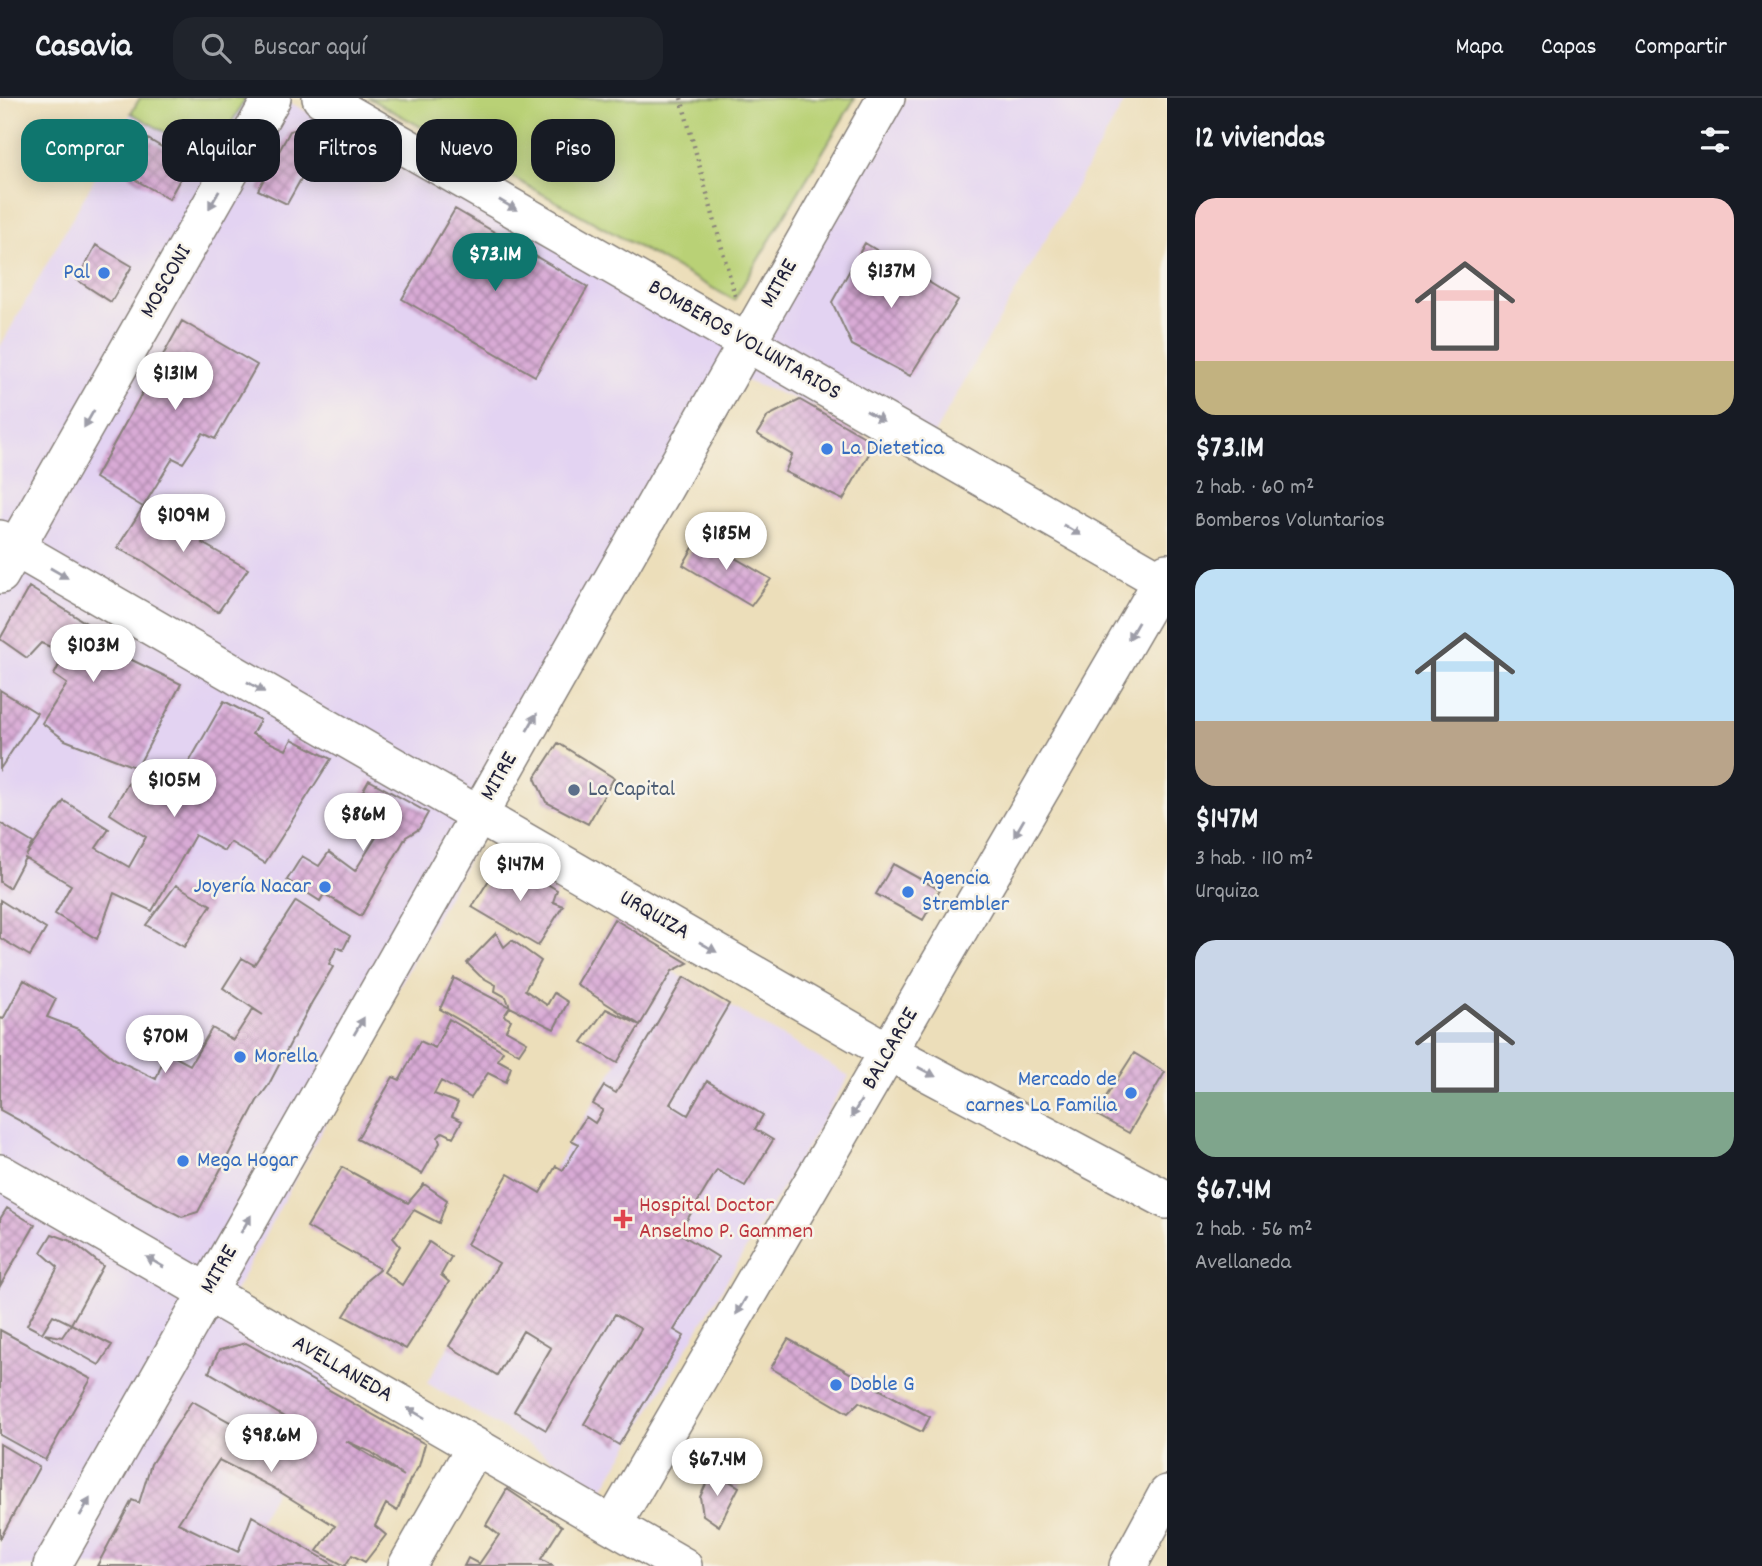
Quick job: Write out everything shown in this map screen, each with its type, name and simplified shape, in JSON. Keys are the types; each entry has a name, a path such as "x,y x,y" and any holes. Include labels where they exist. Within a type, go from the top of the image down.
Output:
{"street":[{"name":"MOSCONI","path":"5,554 272,98"},
{"name":"BOMBEROS VOLUNTARIOS","path":"321,98 1165,579"},
{"name":"MITRE","path":"52,1566 886,98"},
{"name":"URQUIZA","path":"5,554 479,815 889,1052 1167,1200"},
{"name":"BALCARCE","path":"613,1525 1165,579"},
{"name":"AVELLANEDA","path":"0,1173 683,1566"},
{"path":"407,1566 475,1447"},
{"path":"1128,1566 1167,1494"}],"path":[{"path":"681,98 747,343"}],"shaded area":[{"path":"140,98 281,98 321,119 294,119 294,182 402,182 402,162 416,169 416,182 441,182 747,343 906,98 1127,98 927,446 729,375 228,1304 343,1370 234,1566 0,1566 0,347 93,182 148,182 148,119 128,119"},
{"name":"Hospital Doctor Anselmo P. Gammen","path":"672,971 849,1076 603,1489 427,1383 498,1263 467,1244 508,1174 540,1193"}],"green space":[{"path":"140,98 246,98 234,119 162,119 162,130 148,123 148,119 142,119 131,113"},
{"path":"369,98 855,98 734,300 517,180 517,119 416,119 416,124"}],"building":[{"path":"294,130 294,182 299,182 287,204 258,190 262,182 280,182 280,149 290,131"},
{"path":"148,139 162,147 162,182 178,182 169,199 139,182 148,182"},
{"path":"455,209 588,287 535,376 402,299"},
{"path":"865,243 958,300 910,376 852,345 832,302"},
{"name":"Pal","path":"96,245 132,266 111,302 77,280"},
{"path":"182,321 257,365 215,439 203,433 183,463 173,458 143,507 95,478"},
{"name":"La Dietetica","path":"800,400 875,443 843,500 785,472 792,455 757,434 768,416"},
{"path":"169,503 213,528 202,543 248,569 218,612 142,560 117,548 143,507 162,519"},
{"path":"699,537 771,579 751,606 683,565"},
{"path":"29,587 94,628 89,639 181,684 137,768 65,740 42,723 67,684 54,675 65,653 41,643 27,658 0,639"},
{"path":"0,690 37,713 0,769"},
{"path":"224,701 260,720 252,734 286,750 292,739 331,759 265,863 230,842 224,851 195,835 152,911 114,893 97,939 55,914 71,885 25,858 9,888 0,882 0,823 33,843 26,856 64,801 109,829 96,848 129,867 146,837 110,814 137,768 159,781 167,770 180,778"},
{"name":"La Capital","path":"558,743 614,778 588,824 546,802 535,778"},
{"path":"369,780 428,813 419,829 406,837 361,916 324,894 320,901 287,880 302,856 319,866 329,852 355,871 383,826 365,817 355,805"},
{"name":"Agencia Strembler","path":"893,864 940,890 923,920 876,894"},
{"path":"518,866 557,890 553,902 563,906 538,946 472,907 494,872"},
{"path":"176,885 211,905 184,947 146,925"},
{"path":"0,900 46,929 30,956 0,938"},
{"path":"296,901 350,936 343,950 337,947 329,964 333,967 198,1212 182,1217 125,1187 0,1110 0,1018 3,1019 24,980 56,999 47,1017 78,1029 115,1059 156,1079 166,1052 190,1065 212,1028 233,1040 253,1009 263,1015 223,988 242,958 254,965"},
{"path":"614,919 688,963 672,971 640,1025 576,984"},
{"path":"496,933 504,947 512,940 541,961 525,990 547,1005 554,993 568,1002 554,1029 510,1007 506,997 495,991 496,985 480,976 467,963"},
{"name":"Hospital Doctor Anselmo P. Gammen","path":"684,977 729,1004 670,1104 688,1115 707,1081 763,1115 755,1129 773,1140 745,1186 717,1170 679,1233 718,1257 674,1330 684,1336 619,1445 584,1424 641,1329 615,1314 546,1430 514,1411 551,1348 523,1331 497,1375 449,1346 499,1263 467,1244 508,1174 540,1193 556,1166 563,1170 579,1144 571,1140 586,1117 595,1123 603,1110 593,1104 604,1086 616,1093"},
{"path":"454,978 510,1007 504,1016 511,1020 506,1030 527,1042 519,1054 440,1009"},
{"path":"606,1009 640,1025 617,1063 582,1042"},
{"path":"449,1019 503,1051 498,1060 511,1067 506,1082 488,1073 471,1098 441,1081 434,1094 458,1103 452,1116 462,1121 453,1137 443,1132 438,1137 440,1143 422,1174 357,1139 393,1077 400,1080 420,1041 435,1048"},
{"name":"Mercado de carnes La Familia","path":"1134,1053 1165,1072 1129,1133 1095,1114"},
{"path":"342,1167 408,1203 424,1184 447,1200 439,1223 414,1210 393,1238 400,1246 384,1272 402,1285 429,1242 451,1257 441,1275 449,1282 406,1349 344,1316 367,1280 380,1269 307,1227"},
{"path":"7,1208 35,1225 0,1286 0,1219"},
{"path":"52,1234 71,1241 103,1266 71,1324 53,1315 42,1333 27,1325 58,1267 41,1252"},
{"path":"71,1324 112,1345 99,1365 44,1334 62,1337"},
{"path":"0,1330 91,1379 45,1460 0,1435"},
{"name":"Doble G","path":"788,1339 930,1417 922,1432 859,1402 848,1413 771,1368"},
{"path":"246,1343 425,1444 419,1466 397,1511 386,1504 375,1526 386,1535 365,1562 352,1555 345,1566 317,1551 335,1526 272,1487 219,1460 178,1523 238,1552 252,1516 336,1566 97,1566 132,1500 139,1503 151,1464 192,1401 293,1457 309,1432 209,1372 219,1350","holes":["346,1441 371,1452 404,1476"]},
{"path":"0,1444 39,1467 0,1539"},
{"path":"712,1471 739,1487 719,1526 703,1515 700,1497"},
{"path":"507,1489 562,1526 541,1559 553,1566 464,1566 468,1558 479,1564 499,1535 486,1525"}],"place":[{"name":"Pal","path":"104,273"},
{"name":"La Dietetica","path":"827,449"},
{"name":"La Capital","path":"574,790"},
{"name":"Joyería Nacar","path":"325,887"},
{"name":"Agencia Strembler","path":"908,892"},
{"name":"Morella","path":"240,1057"},
{"name":"Mercado de carnes La Familia","path":"1131,1093"},
{"name":"Mega Hogar","path":"183,1161"},
{"name":"Hospital Doctor Anselmo P. Gammen","path":"623,1219"},
{"name":"Doble G","path":"836,1385"}]}
